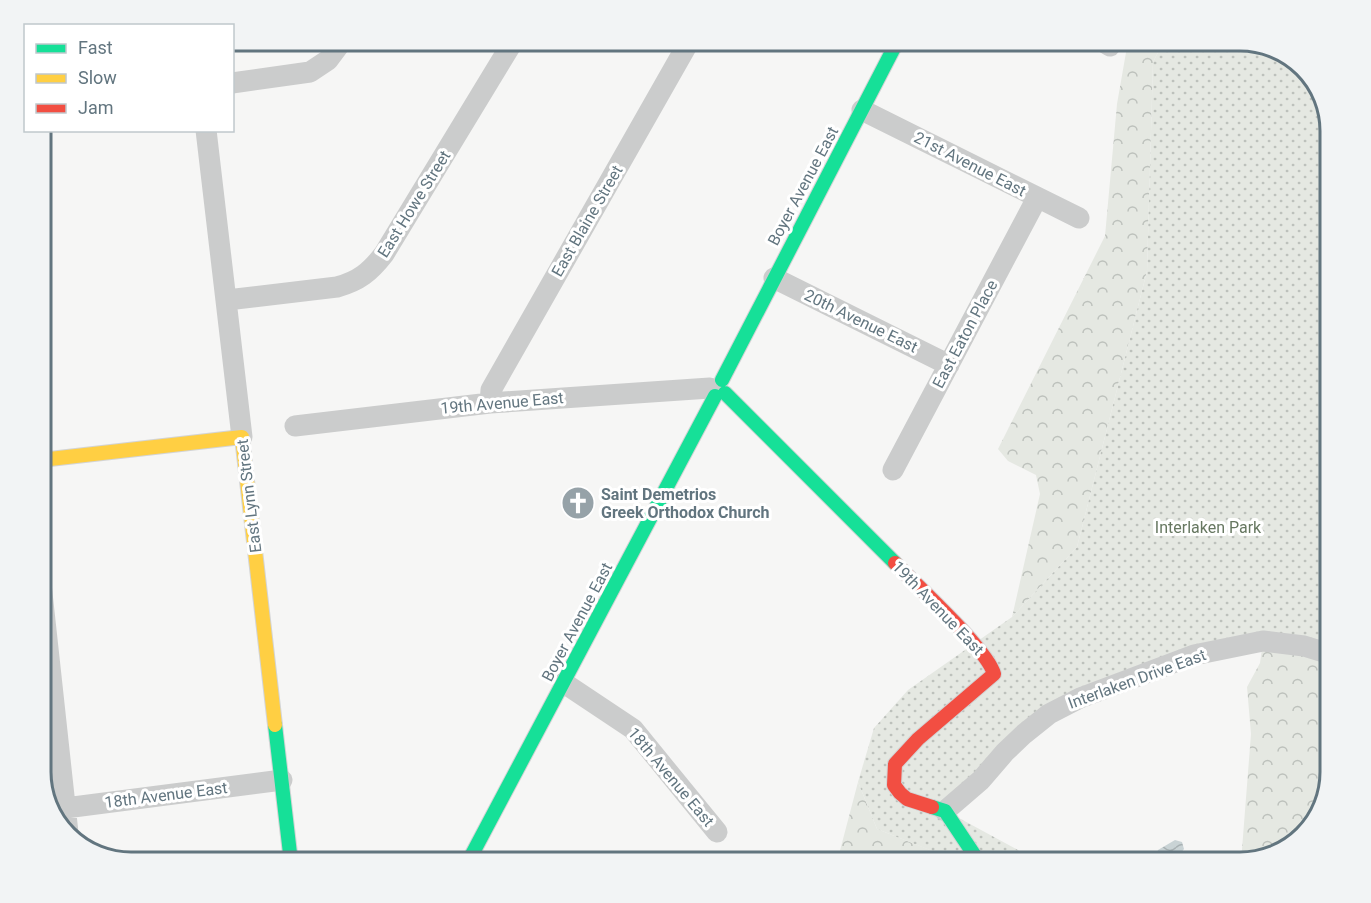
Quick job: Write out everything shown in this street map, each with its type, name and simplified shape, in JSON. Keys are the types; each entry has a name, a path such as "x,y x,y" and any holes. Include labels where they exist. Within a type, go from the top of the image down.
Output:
{"street":[{"path":"234,83 310,72 328,60 335,51"},
{"name":"East Howe Street","path":"227,300 337,287 353,283 370,272 384,254 507,51"},
{"name":"East Blaine Street","path":"490,404 490,390 684,51"},
{"name":"Boyer Avenue East","path":"473,852 718,389 892,51"},
{"name":"21st Avenue East","path":"862,110 1079,218"},
{"name":"East Lynn Street","path":"206,132 290,852"},
{"name":"East Eaton Place","path":"893,470 1037,198"},
{"name":"20th Avenue East","path":"774,278 949,365"},
{"name":"19th Avenue East","path":"295,426 490,404 718,389 985,655 992,666 994,674 918,739 895,764 894,785 900,794 907,799 945,811"},
{"path":"51,459 242,437"},
{"name":"Interlaken Drive East","path":"945,811 981,780 1024,734 1049,714 1080,698 1194,655 1263,641 1304,646 1320,651"},
{"name":"18th Avenue East","path":"564,683 633,729 717,832"},
{"path":"51,716 58,804"},
{"name":"18th Avenue East","path":"60,809 282,780"},
{"path":"945,811 972,852"}],"green space":[{"path":"1126,51 1159,51 1153,62 1147,271 1077,547 1012,617 1040,494 1036,475 1008,461 998,449 1105,236 1117,104"},
{"name":"Interlaken Park","path":"1159,51 1240,51 1261,54 1284,64 1300,78 1314,100 1317,110 1320,131 1320,652 1263,641 1080,698 946,811 1022,852 934,852 877,829 858,782 874,728 908,690 1012,617 1077,547 1147,271 1153,62"},
{"path":"1263,641 1320,652 1320,772 1314,803 1297,829 1271,846 1242,852 1251,734 1247,687 1260,663"},
{"path":"858,782 877,829 935,852 840,852"}],"water":[{"path":"1175,840 1182,842 1184,849 1182,852 1157,852"}],"traffic: fast":[{"path":"722,380 892,51"},
{"path":"725,393 895,563"},
{"path":"473,852 715,396"},
{"path":"275,725 290,852"},
{"path":"932,807 945,811 972,852"}],"traffic: slow":[{"path":"51,459 242,437 275,725"}],"traffic: jam":[{"path":"895,563 966,634 989,663 994,674 918,739 895,764 894,785 900,793 907,799 932,807"}],"place":[{"name":"Saint Demetrios Greek Orthodox Church","path":"578,503"}]}
